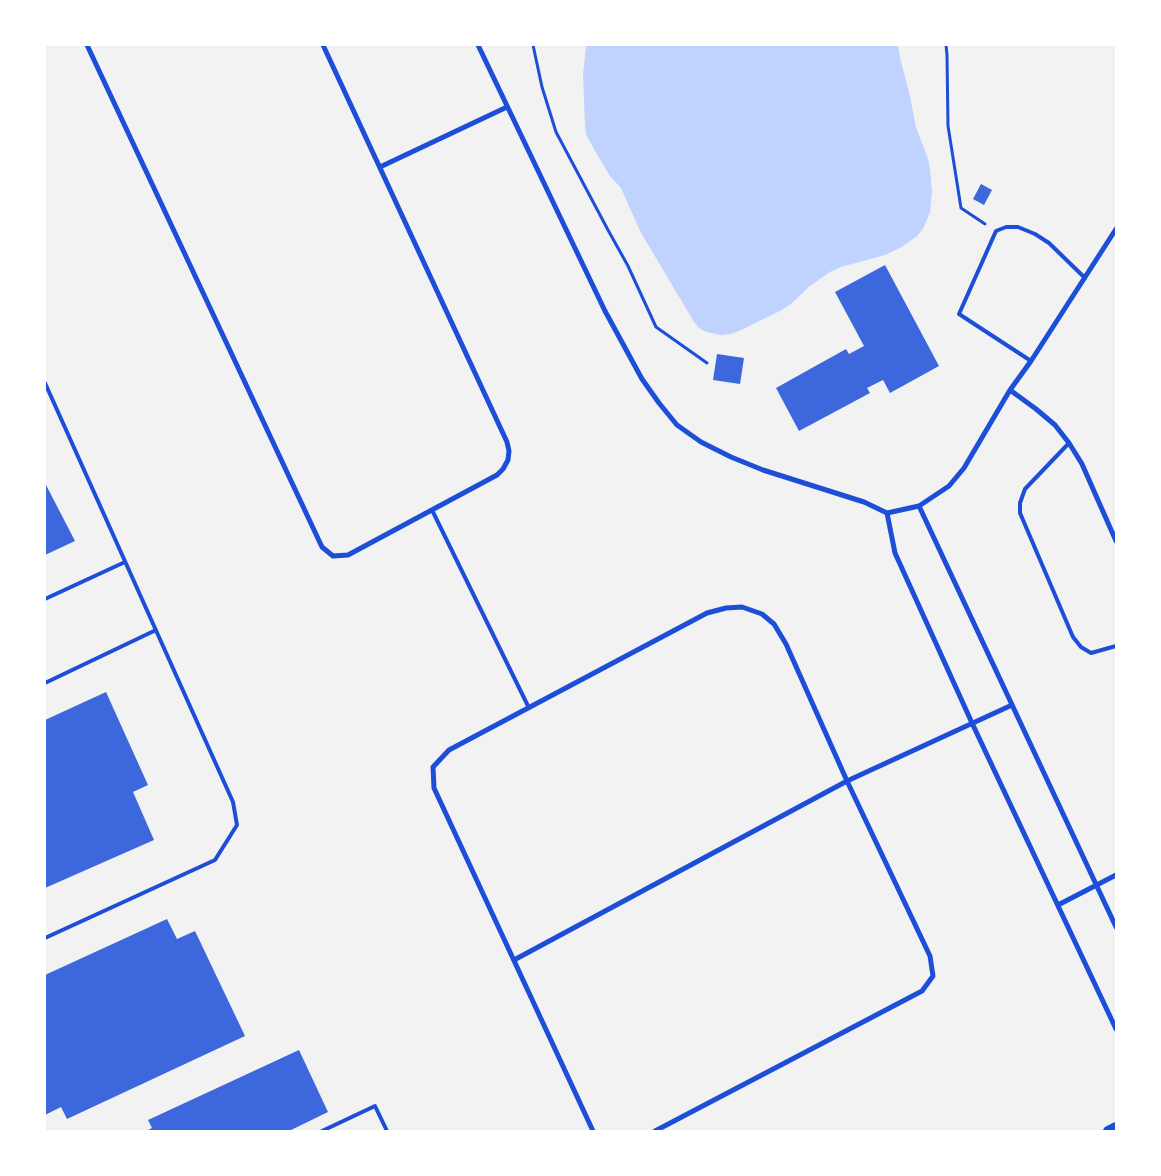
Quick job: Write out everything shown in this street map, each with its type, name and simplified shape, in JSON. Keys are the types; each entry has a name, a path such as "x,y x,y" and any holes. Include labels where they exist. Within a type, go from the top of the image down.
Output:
{"main road":[{"path":"1108,1131 1116,1127"}],"street":[{"path":"87,45 322,547 333,556 348,555 497,474 508,460 509,451 507,442 322,45"},
{"path":"478,45 605,311 642,379 678,425 701,442 731,457 763,470 864,502 887,513 919,506 950,486 964,468 1010,390 1116,229"},
{"path":"380,167 507,107"},
{"path":"1010,390 1055,424 1069,442 1082,464 1116,541"},
{"path":"919,506 1116,927"},
{"path":"887,513 894,553 1116,1029"},
{"path":"593,1131 434,788 433,767 449,750 707,613 726,608 742,607 762,614 774,624 786,644 847,782 930,956 933,976 922,991 655,1131"},
{"path":"514,960 847,782 1012,705"},
{"path":"1058,905 1116,875"}],"lane":[{"path":"1030,361 959,314 996,232 1006,227 1018,227 1035,234 1050,243 1085,278"},
{"path":"45,383 233,802 237,825 215,860 45,938"},
{"path":"1069,442 1025,489 1020,502 1020,513 1074,637 1081,647 1091,652 1116,646"},
{"path":"432,510 529,708"},
{"path":"45,599 125,562"},
{"path":"45,683 156,630"},
{"path":"322,1131 375,1106 387,1131"}],"path":[{"path":"534,45 542,87 556,132 628,266 656,328 707,363"},
{"path":"946,45 948,126 960,208 996,232"}],"water":[{"path":"586,45 898,45 916,127 930,169 932,192 930,212 923,229 902,247 885,255 841,267 830,272 782,310 741,330 721,335 706,332 694,322 640,231 621,188 610,176 586,134 583,75"}],"building":[{"path":"981,184 992,190 984,205 973,199"},
{"path":"885,265 939,366 890,393 883,380 867,388 870,393 799,431 776,388 846,349 849,354 864,346 835,292"},
{"path":"717,354 744,358 740,384 713,380"},
{"path":"45,483 75,541 45,555"},
{"path":"106,692 148,785 133,792 154,840 45,888 45,720"},
{"path":"167,919 177,939 195,931 245,1036 67,1119 61,1107 45,1115 45,975"},
{"path":"299,1050 328,1112 289,1131 146,1131 152,1128 148,1120"}]}
